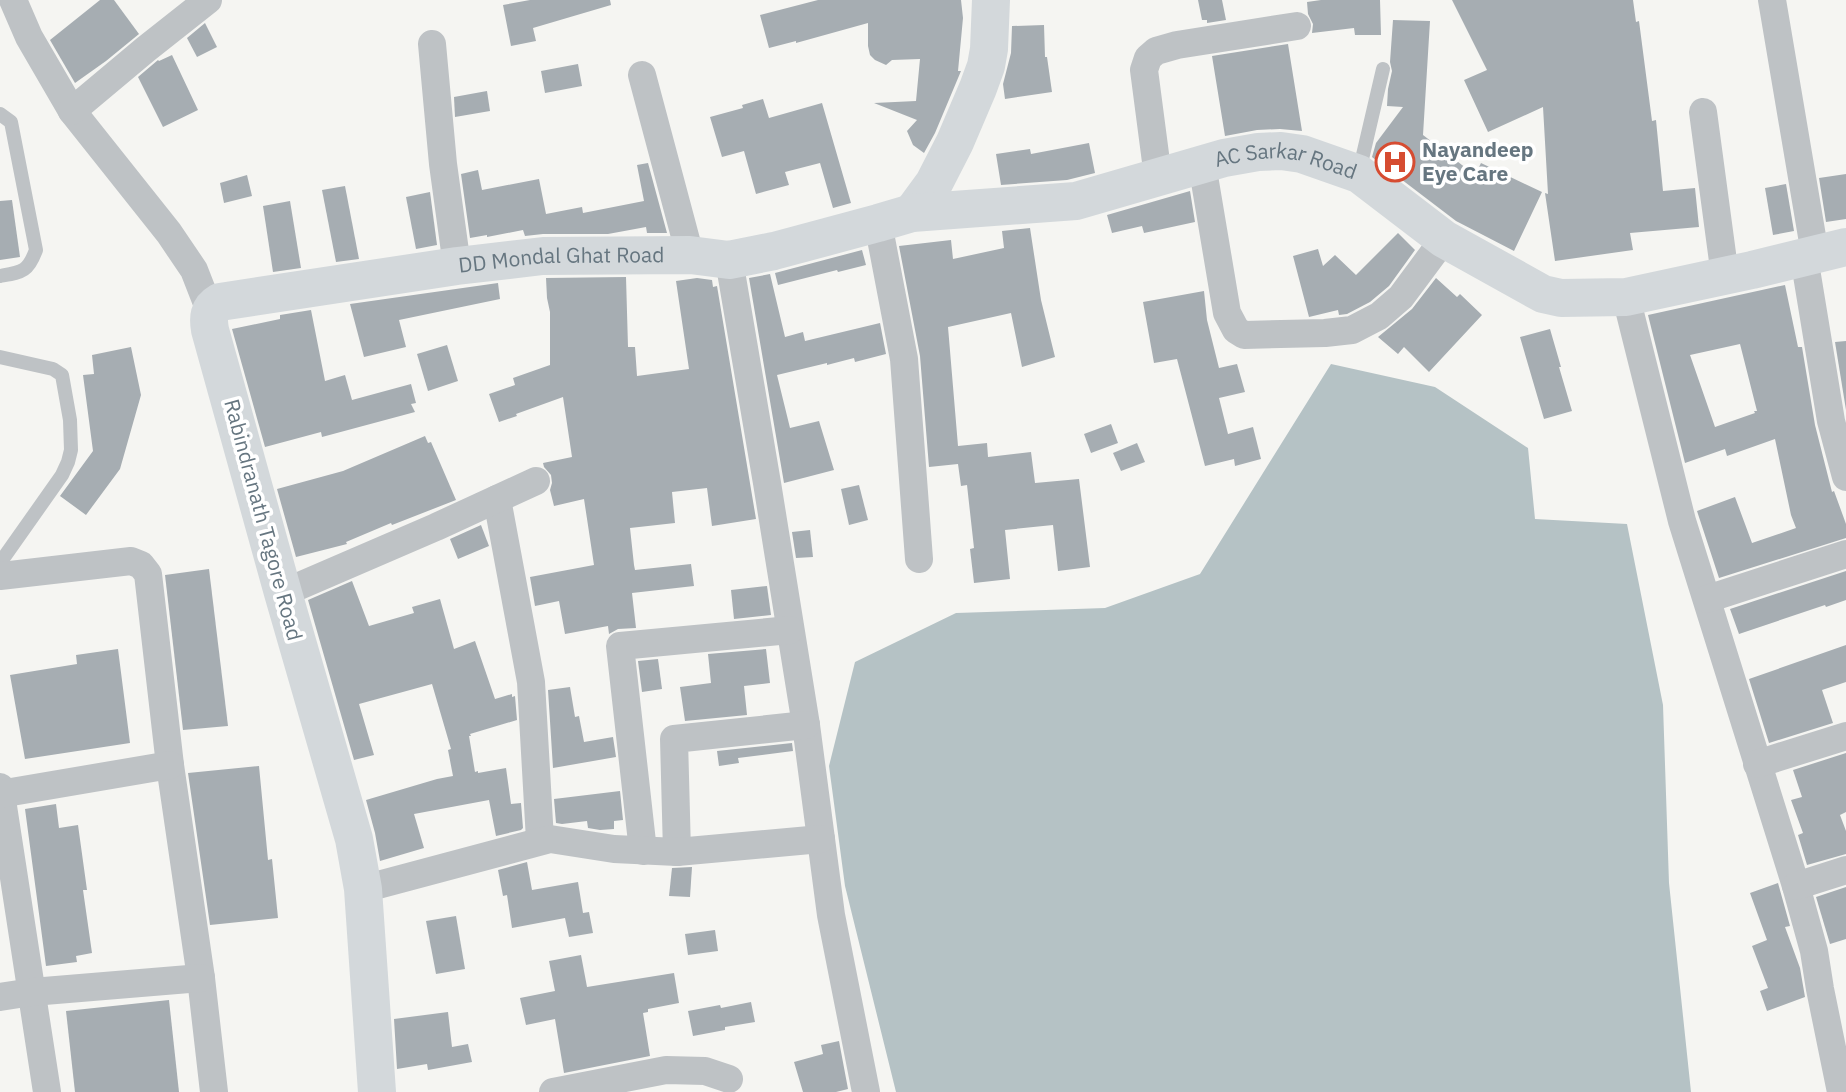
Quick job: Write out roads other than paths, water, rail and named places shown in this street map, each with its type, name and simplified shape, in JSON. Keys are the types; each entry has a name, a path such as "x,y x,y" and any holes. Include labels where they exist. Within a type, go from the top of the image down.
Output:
{"street":[{"name":"Rabindranath Tagore Road","path":"13,0 29,37 72,111 169,233 194,270 210,312 210,330 354,839 363,889 377,1092"},
{"path":"72,111 208,0"},
{"path":"919,559 895,218 934,183 955,142 986,66 991,0"},
{"path":"1772,0 1822,253 1831,421 1846,477"},
{"path":"1158,177 1144,70 1148,58 1156,51 1177,45 1297,26"},
{"path":"432,44 443,164 457,266"},
{"path":"642,75 690,255"},
{"path":"1703,112 1725,276"},
{"name":"AC Sarkar Road","path":"895,218 1076,201 1202,164 1258,152 1281,151 1302,154 1359,174 1444,239 1543,293 1560,298 1626,297 1822,253"},
{"path":"1202,164 1227,313 1236,330 1244,334 1352,330 1378,316 1401,297 1444,239"},
{"name":"DD Mondal Ghat Road","path":"210,312 214,305 220,302 457,266 543,257 690,255 729,260 895,218"},
{"path":"729,260 806,725 831,915 866,1092"},
{"path":"1626,297 1682,522 1814,951 1844,1092"},
{"path":"283,593 536,481"},
{"path":"497,499 531,682 540,841"},
{"path":"1706,599 1846,554"},
{"path":"0,576 131,561 141,565 148,574 170,765 201,978 214,1092"},
{"path":"643,851 620,646 790,630"},
{"path":"677,852 674,739 806,725"},
{"path":"1757,764 1846,736"},
{"path":"47,1092 0,792 170,765"},
{"path":"363,889 540,841 560,840 614,849 677,852 821,839"},
{"path":"1796,886 1846,870"},
{"path":"0,997 201,978"},
{"path":"553,1092 666,1070 705,1071 729,1079"}],"lane":[{"path":"1359,174 1383,69"},
{"path":"0,114 11,122 36,250 31,264 21,272 0,276"},
{"path":"0,357 53,369 62,375 70,419 71,450 62,475 0,563"}],"place":[{"name":"Nayandeep Eye Care","path":"1395,162"}]}
